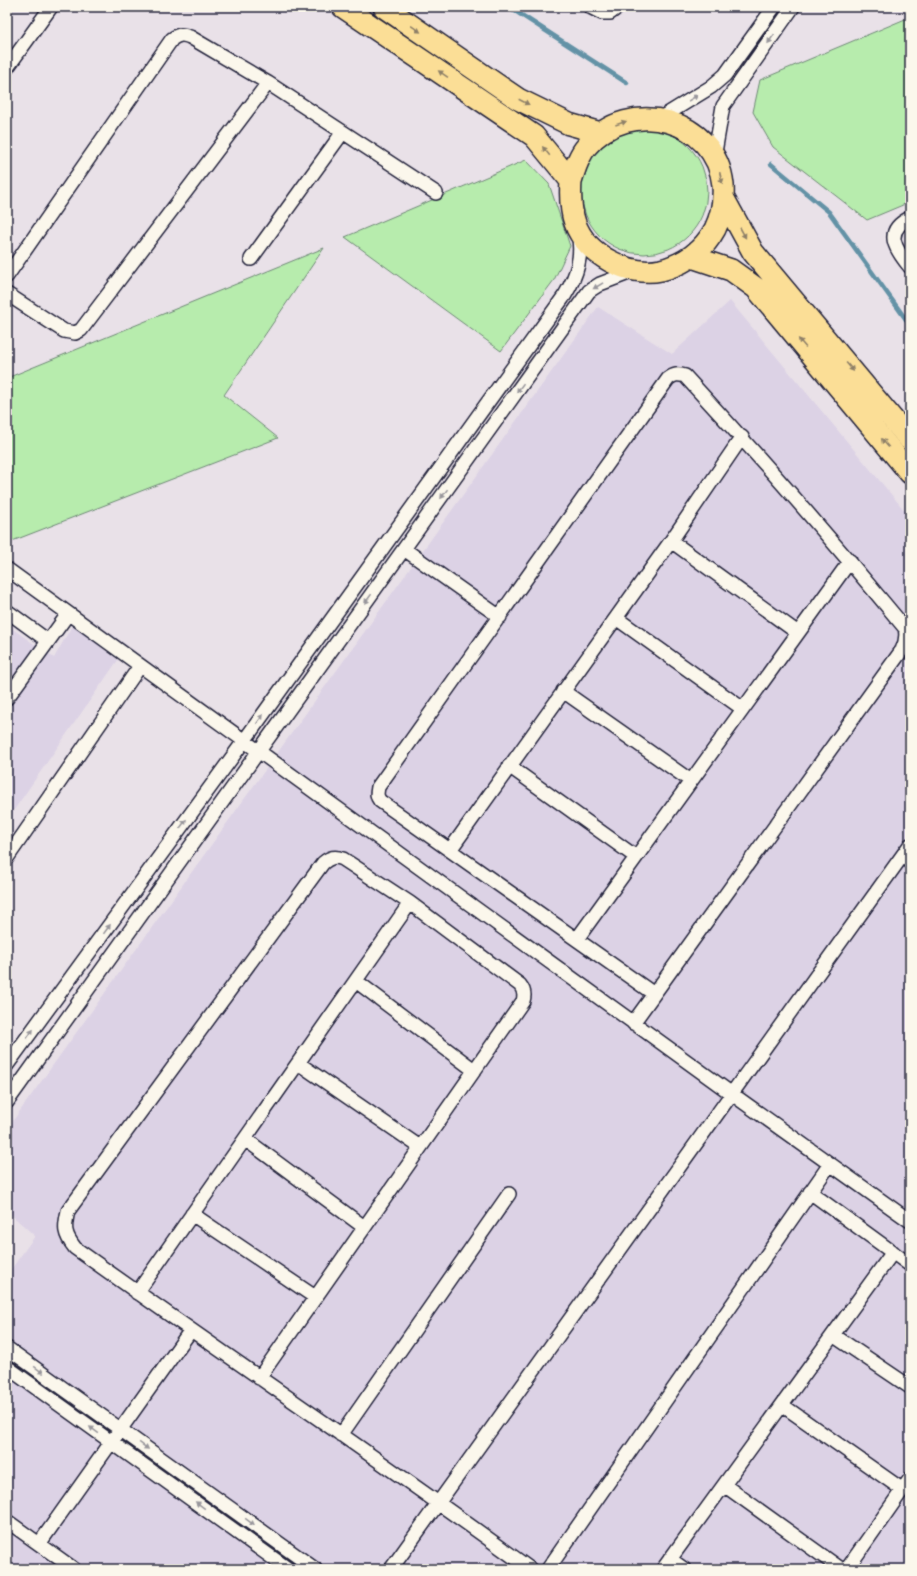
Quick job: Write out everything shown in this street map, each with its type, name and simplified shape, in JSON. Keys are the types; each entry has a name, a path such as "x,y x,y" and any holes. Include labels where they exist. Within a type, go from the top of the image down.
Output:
{"highway":[{"path":"343,7 534,136 571,181"},
{"path":"384,7 518,99 569,124 602,133"},
{"path":"639,118 659,119 676,124 691,132 704,143 714,158 722,178 724,199 719,221 712,234 708,241 692,257 674,266 654,271 634,270 610,262 590,246 576,225 570,203 571,181 576,163 587,146 602,133 619,123 639,118"},
{"path":"724,199 753,252 910,440"},
{"path":"692,257 731,270 756,288 910,473"}],"street":[{"path":"7,68 51,7"},
{"path":"590,7 602,13 610,13 618,7"},
{"path":"659,119 711,87 725,75 774,7"},
{"path":"714,158 723,106 793,7"},
{"path":"7,276 172,39 177,35 183,34 190,37 268,83 436,193"},
{"path":"7,294 64,331 75,333 81,330 268,83"},
{"path":"252,259 343,132"},
{"path":"910,218 901,223 894,231 893,240 900,255 910,267"},
{"path":"7,1065 244,741 568,288 578,269 580,245 576,225"},
{"path":"7,1102 589,292 600,284 634,270"},
{"path":"633,1023 654,994 904,646 906,633 905,628 850,561 742,437 686,376 680,374 673,375 663,386 378,787 377,792 380,801 654,994"},
{"path":"450,850 671,541 742,437"},
{"path":"671,541 798,633"},
{"path":"404,549 500,617"},
{"path":"577,939 850,561"},
{"path":"7,569 633,1023 910,1221"},
{"path":"7,611 48,641"},
{"path":"7,698 68,614"},
{"path":"616,618 743,709"},
{"path":"7,858 140,666"},
{"path":"563,691 691,782"},
{"path":"509,766 636,857"},
{"path":"391,1569 910,845"},
{"path":"259,1378 523,1002 524,996 520,985 410,903 343,859 336,856 328,858 323,863 68,1211 65,1225 67,1238 75,1248 137,1293 191,1330 259,1378 341,1435 439,1502 530,1569"},
{"path":"137,1293 410,903"},
{"path":"356,981 474,1070"},
{"path":"298,1063 420,1147"},
{"path":"245,1139 364,1227"},
{"path":"548,1569 830,1164"},
{"path":"810,1192 910,1265"},
{"path":"341,1435 509,1194"},
{"path":"192,1214 315,1297"},
{"path":"684,1569 666,1564 893,1252"},
{"path":"39,1544 191,1330"},
{"path":"832,1335 910,1387"},
{"path":"7,1348 315,1569"},
{"path":"7,1367 288,1569"},
{"path":"782,1405 906,1485 848,1569"},
{"path":"724,1485 841,1569"},
{"path":"7,1521 74,1569"}],"shaded area":[{"path":"730,301 910,517 910,1569 7,1569 7,1275 35,1236 7,1211 7,1129 598,307 672,354"},
{"path":"73,624 118,660 7,820 7,625 54,658"}],"green space":[{"path":"910,17 910,202 867,220 773,147 753,112 760,80"},
{"path":"644,128 668,133 679,139 692,151 702,167 707,191 702,215 696,226 684,239 668,249 644,254 620,249 609,243 596,231 586,215 581,191 586,167 592,156 604,143 620,133"},
{"path":"526,160 549,184 570,246 554,280 501,351 345,237"},
{"path":"324,248 224,395 278,438 7,543 7,378"}],"waterway":[{"path":"509,7 627,83"},
{"path":"771,164 829,212 910,325"}]}
